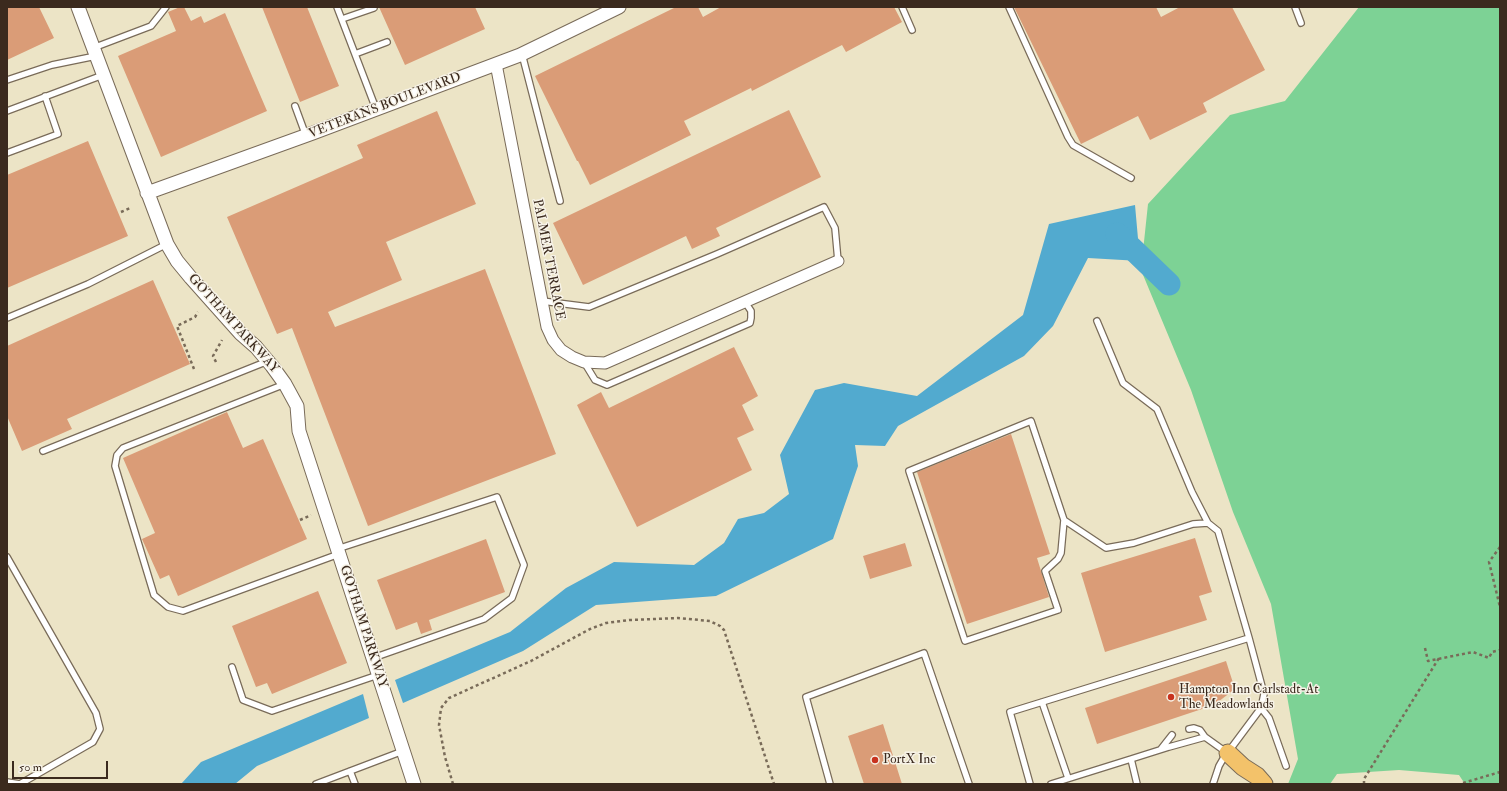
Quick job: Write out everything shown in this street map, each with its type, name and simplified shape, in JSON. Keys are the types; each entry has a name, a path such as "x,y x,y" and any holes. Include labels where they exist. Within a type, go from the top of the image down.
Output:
{"main road":[{"path":"1228,753 1242,766 1257,776 1264,784"}],"street":[{"name":"GOTHAM PARKWAY","path":"78,7 167,244 177,261 191,278 240,333 256,347 268,361 285,384 297,406 299,430 414,784"},
{"name":"VETERANS BOULEVARD","path":"148,193 306,136 496,64 619,7"},
{"name":"PALMER TERRACE","path":"496,64 547,327 553,340 561,350 572,358 584,362 605,363 838,261"}],"lane":[{"path":"7,80 94,52 151,26 166,7"},
{"path":"337,7 376,109"},
{"path":"342,19 374,7"},
{"path":"902,7 912,30"},
{"path":"1009,7 1073,145 1131,178"},
{"path":"1295,7 1301,23"},
{"path":"355,54 387,42"},
{"path":"522,53 560,201"},
{"path":"7,111 103,75"},
{"path":"7,154 58,134 45,96"},
{"path":"295,106 306,136"},
{"path":"542,301 588,307 717,254 824,207 835,228 838,261"},
{"path":"7,318 88,284 167,244"},
{"path":"584,362 595,380 607,385 750,323 751,311 745,302"},
{"path":"1097,321 1123,383 1157,409 1192,492 1208,523 1218,531 1263,690 1262,708 1219,766 1213,784"},
{"path":"43,451 268,361"},
{"path":"285,384 123,448 117,455 114,466 154,596 168,607 183,611 338,551 497,498 524,565 512,598 484,618 373,658"},
{"path":"1064,520 1061,553 1058,559 1045,571 1058,610 964,641 909,472 1031,421 1064,520 1106,548 1134,543 1194,524 1208,523"},
{"path":"7,557 96,713 100,729 92,742 20,784 7,782"},
{"path":"1030,784 1010,712 1249,638"},
{"path":"830,784 806,697 924,653 969,784"},
{"path":"232,667 243,700 272,711 378,675"},
{"path":"1042,702 1068,778"},
{"path":"1262,708 1269,718 1286,766"},
{"path":"1189,729 1194,728 1200,730 1205,737 1228,753"},
{"path":"1161,749 1172,735"},
{"path":"1051,784 1161,749 1205,737"},
{"path":"316,784 403,750"},
{"path":"1130,759 1137,784"},
{"path":"350,771 354,784"}],"path":[{"path":"121,212 130,208"},
{"path":"194,369 177,326 195,317 198,312"},
{"path":"216,362 213,356 222,340"},
{"path":"300,520 311,515"},
{"path":"1500,547 1489,562 1500,608"},
{"path":"453,784 441,743 439,725 440,708 449,698 531,660 590,629 606,623 628,620 678,618 710,621 720,626 724,630 774,784"},
{"path":"1425,648 1428,661 1473,652 1489,658 1492,652 1500,650"},
{"path":"1364,784 1364,779 1439,658"},
{"path":"1463,783 1500,772"}],"green space":[{"path":"1359,7 1500,7 1500,784 1465,784 1459,775 1399,770 1337,774 1330,784 1288,784 1298,759 1271,604 1233,512 1191,390 1141,270 1148,204 1230,115 1285,101"}],"water":[{"path":"1135,205 1140,261 1088,258 1053,326 1024,356 898,426 885,446 855,445 858,466 833,539 716,596 596,605 523,651 403,703 395,680 510,632 566,588 614,562 694,565 724,543 738,519 764,513 789,494 780,455 815,390 844,383 917,396 1023,315 1049,224"},
{"path":"363,694 369,718 257,766 235,784 181,784 201,762"}],"building":[{"path":"7,7 39,7 54,38 7,60"},
{"path":"184,7 191,21 201,16 204,23 225,13 267,111 161,157 118,56 176,31 168,12"},
{"path":"262,7 307,7 339,86 300,102"},
{"path":"379,7 475,7 485,29 405,65"},
{"path":"676,7 698,7 703,17 721,7 894,7 902,22 846,52 842,45 752,91 751,88 684,121 691,135 590,185 535,76"},
{"path":"1014,7 1156,7 1161,17 1180,7 1232,7 1265,70 1203,103 1207,112 1150,140 1138,116 1081,144"},
{"path":"789,110 821,177 716,228 720,236 692,249 686,236 583,285 553,223"},
{"path":"437,111 476,204 386,242 402,280 328,312 335,327 485,269 556,454 368,526 292,328 277,334 227,217 363,158 357,145"},
{"path":"88,141 128,236 7,288 7,175"},
{"path":"153,280 190,364 67,419 72,429 22,451 7,416 7,346"},
{"path":"734,347 758,396 742,405 754,430 737,438 752,470 637,527 577,405 601,392 609,408"},
{"path":"227,412 243,448 263,439 307,539 178,596 169,575 160,579 142,539 155,533 123,458"},
{"path":"1011,434 1050,554 1037,558 1049,597 967,624 917,472"},
{"path":"1195,538 1212,592 1199,596 1207,620 1105,652 1081,573"},
{"path":"486,539 505,592 429,620 432,630 421,634 417,622 396,630 377,580"},
{"path":"905,543 912,566 870,579 863,556"},
{"path":"318,591 347,663 272,694 267,683 256,687 232,626"},
{"name":"Hampton Inn Carlstadt-At The Meadowlands","path":"1226,661 1235,689 1214,705 1097,744 1085,708"},
{"name":"PortX Inc","path":"883,724 902,784 864,784 848,736"}],"waterway":[{"path":"1117,234 1169,284"}],"place":[{"name":"Hampton Inn Carlstadt-At The Meadowlands","path":"1171,697"},
{"name":"PortX Inc","path":"875,760"}]}
